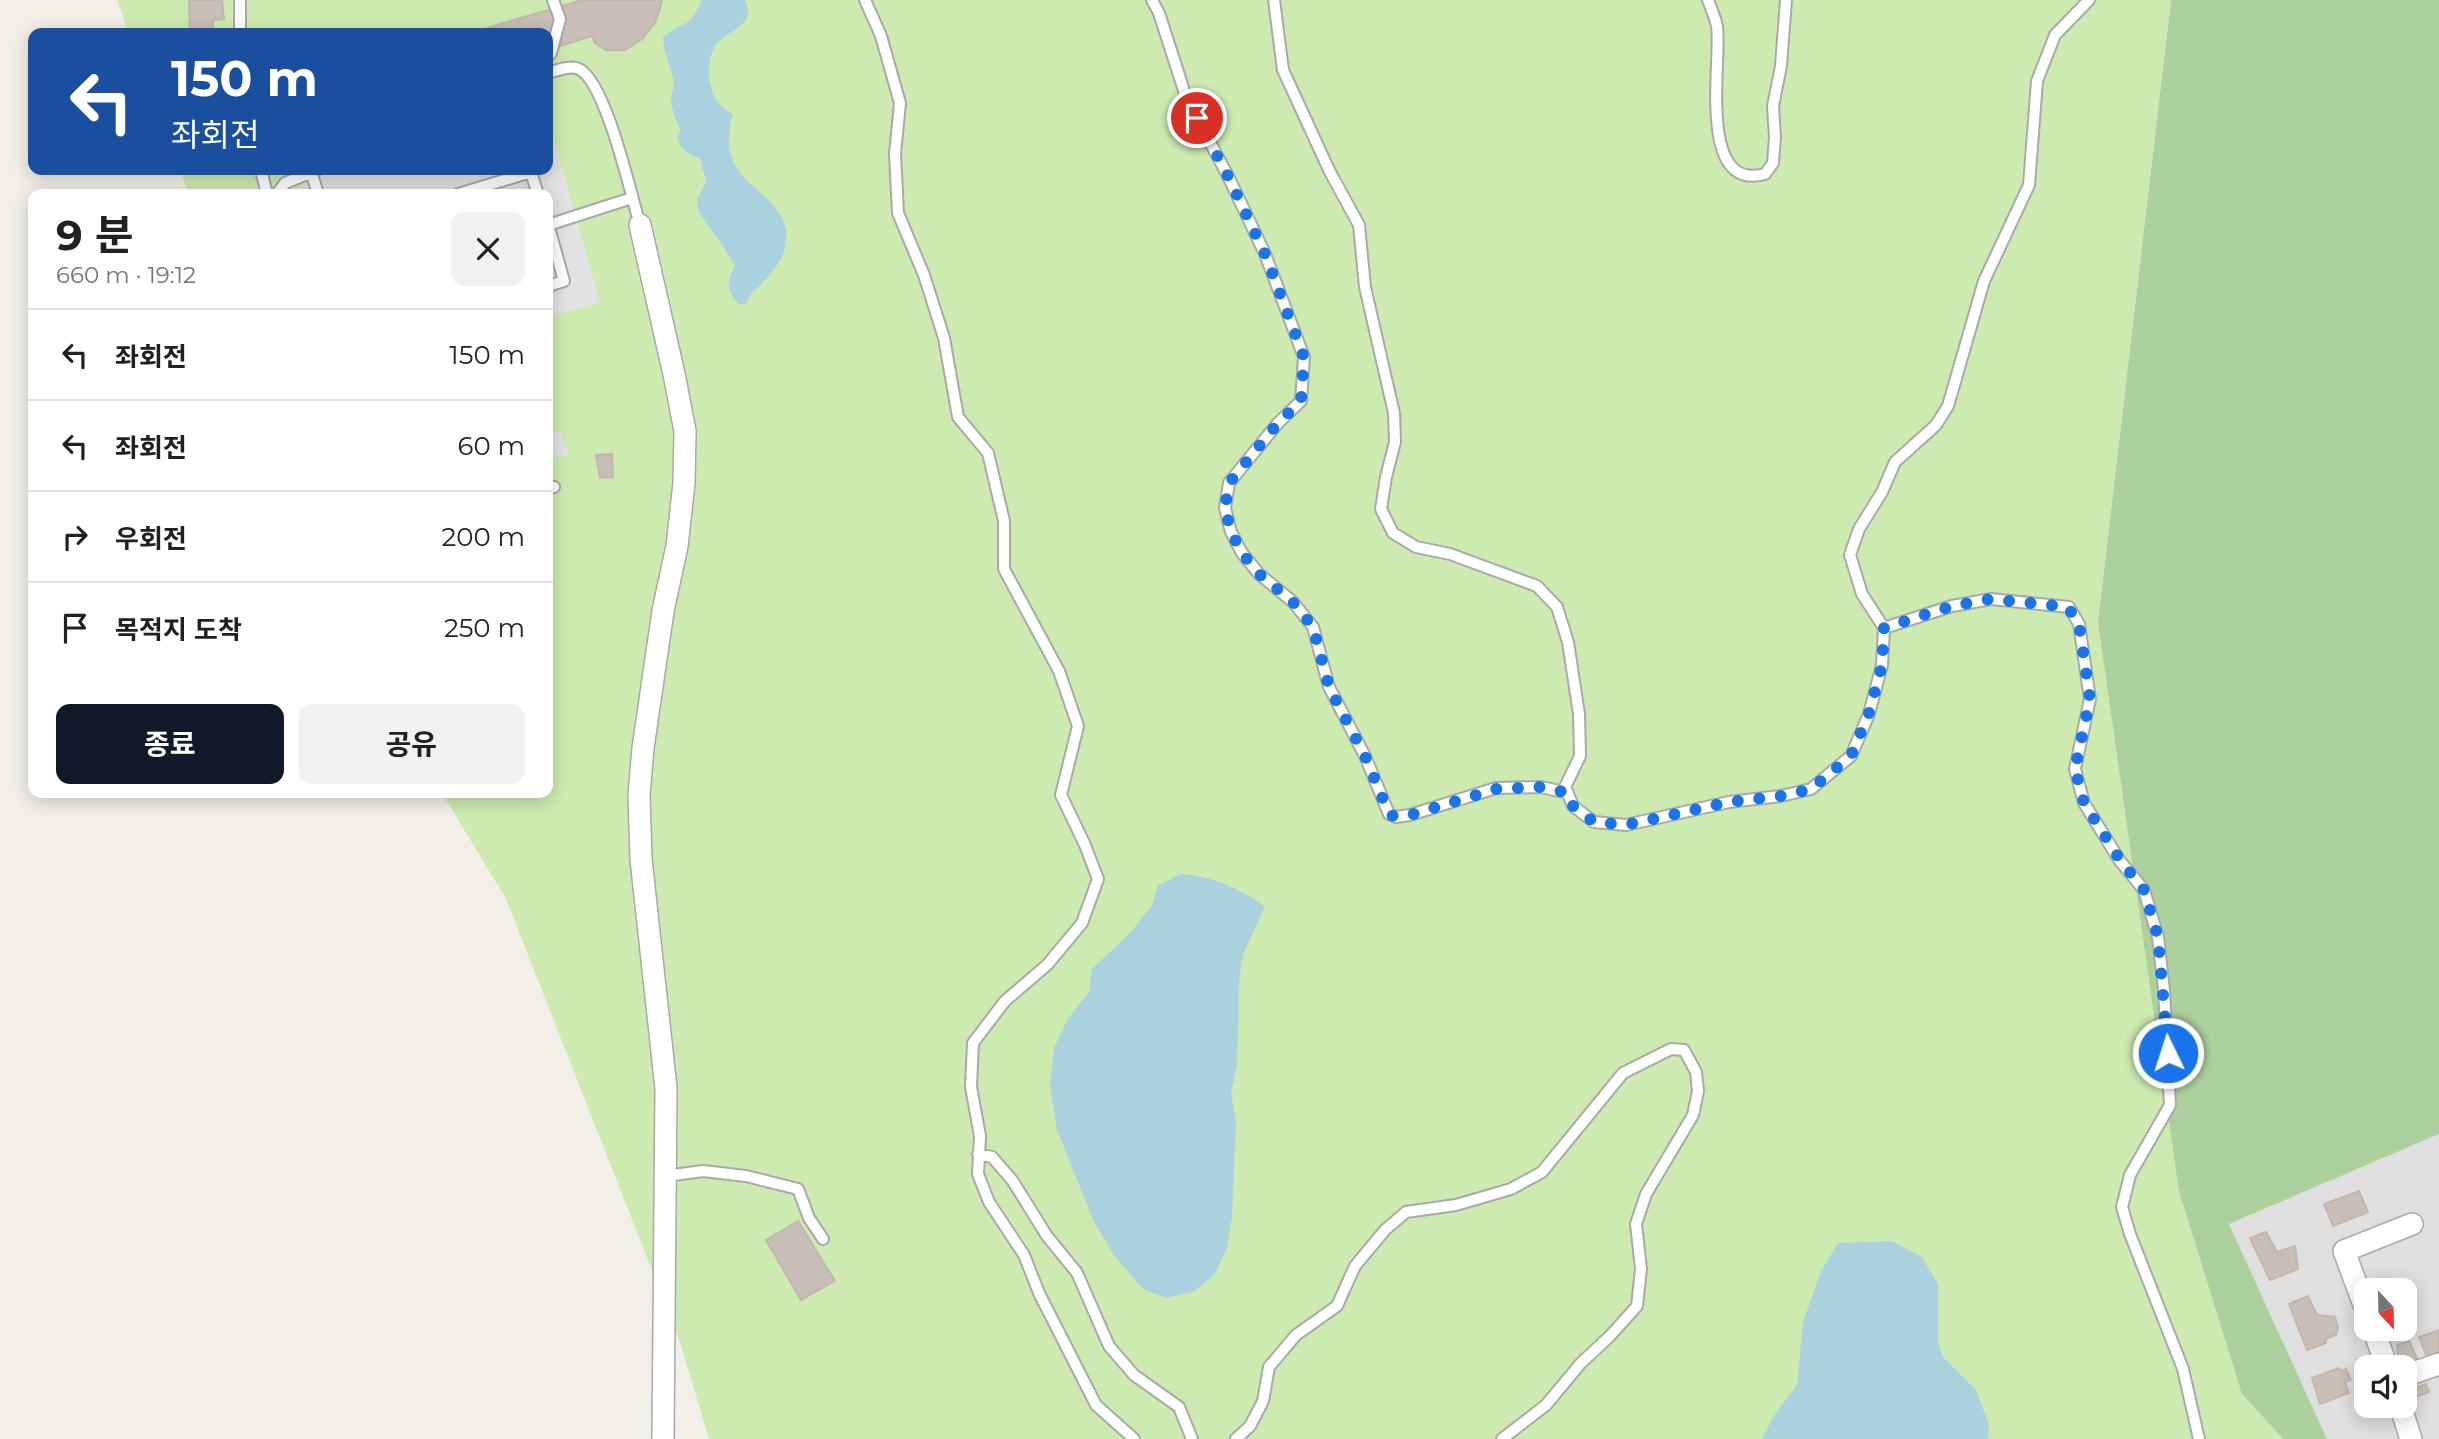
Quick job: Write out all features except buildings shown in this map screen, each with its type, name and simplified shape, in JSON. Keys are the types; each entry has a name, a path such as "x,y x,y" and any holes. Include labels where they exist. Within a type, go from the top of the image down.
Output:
{"street":[{"path":"640,225 685,432 684,483 678,533 657,648 639,795 641,859 666,1088 663,1439"},
{"path":"2354,1278 2344,1251 2412,1224"},
{"path":"2417,1372 2439,1364"},
{"path":"2404,1418 2411,1439"}],"lane":[{"path":"240,0 240,28"},
{"path":"552,0 560,19 553,45"},
{"path":"865,0 881,36 900,103 895,154 898,213 924,275 944,338 958,417 988,453 1004,521 1004,569 1059,671 1078,726 1061,796 1098,879 1082,923 1047,965 1005,1001 973,1043 971,1087 980,1136 978,1174 989,1202 1024,1255 1039,1293 1096,1405 1134,1439"},
{"path":"1152,0 1159,13 1186,97 1265,254 1304,357 1301,401 1278,423 1229,483 1225,508 1231,532 1242,553 1259,574 1293,602 1313,627 1329,687 1365,756 1389,814 1395,817 1410,815 1496,789 1541,787 1568,793"},
{"path":"1274,0 1283,70 1330,172 1359,225 1365,286 1394,413 1395,442 1381,509 1393,533 1416,547 1450,554 1537,586 1557,607 1568,642 1579,714 1580,755 1565,787 1573,806 1594,822 1626,825 1729,802 1781,796 1811,789 1851,756 1869,713 1882,665 1884,628 1862,594 1850,555 1859,529 1882,492 1895,463 1936,425 1948,406 1984,281 2029,185 2037,81 2055,36 2089,0"},
{"path":"1708,0 1717,27 1715,121 1726,158 1735,171 1754,177 1765,174 1773,163 1773,106 1781,66 1786,0"},
{"path":"553,72 570,67 578,68 587,75 600,96 612,126 640,225"},
{"path":"281,189 285,183 304,175"},
{"path":"473,189 518,175"},
{"path":"553,223 632,198"},
{"path":"553,242 564,281 553,284"},
{"path":"1884,628 1952,606 1991,599 2068,607 2079,624 2090,699 2075,769 2084,803 2120,860 2144,890 2158,937 2164,990 2170,1105 2130,1175 2122,1207 2183,1369 2199,1439"},
{"path":"1236,1439 1250,1426 1263,1401 1269,1367 1296,1335 1337,1306 1355,1266 1385,1230 1406,1212 1456,1205 1511,1189 1542,1172 1623,1073 1671,1049 1684,1050 1696,1072 1698,1091 1693,1115 1646,1194 1636,1224 1641,1269 1637,1306 1581,1363 1546,1405 1502,1439"},
{"path":"978,1154 992,1157 1012,1180 1047,1236 1077,1273 1109,1346 1134,1374 1179,1407 1192,1439"},
{"path":"666,1176 703,1171 746,1176 798,1189 809,1218 823,1239"}],"shaded area":[{"path":"553,137 600,302 553,316 553,189 304,189 299,175 553,175"},
{"path":"561,432 568,456 553,457 553,433"},
{"path":"2439,1134 2439,1439 2327,1439 2229,1224"}],"green space":[{"path":"117,0 2171,0 2098,622 2242,1394 2283,1439 709,1439 679,1339 506,899 445,798 553,798 553,189 187,189 182,175 553,175 553,28 127,28"},
{"path":"2171,0 2439,0 2439,1134 2229,1224 2327,1439 2283,1439 2242,1394 2179,1191 2098,622"}],"water":[{"path":"702,0 745,0 748,8 745,21 718,42 711,54 710,84 718,103 733,114 729,141 736,167 777,210 784,222 786,233 783,255 771,274 745,304 739,304 730,291 729,281 735,266 699,213 697,200 706,181 700,159 680,145 677,136 681,130 671,102 674,82 663,37 686,23"},
{"path":"1181,874 1225,884 1265,907 1243,954 1239,983 1237,1065 1231,1092 1236,1122 1232,1217 1227,1248 1214,1275 1193,1292 1166,1298 1143,1289 1114,1255 1094,1222 1057,1130 1050,1086 1054,1048 1067,1020 1089,992 1092,969 1131,932 1152,905 1158,885"},
{"path":"1892,1241 1922,1257 1938,1284 1938,1343 1943,1357 1976,1390 1989,1425 1988,1439 1762,1439 1773,1417 1797,1385 1803,1322 1821,1271 1838,1243"}],"route":[{"path":"1197,118 1265,254 1304,357 1301,401 1278,423 1229,483 1225,508 1231,532 1242,553 1259,574 1293,602 1313,627 1329,687 1365,756 1389,814 1395,817 1410,815 1496,789 1541,787 1568,793 1573,806 1594,822 1626,825 1729,802 1781,796 1811,789 1851,756 1869,713 1882,665 1884,628 1952,606 1991,599 2068,607 2079,624 2090,699 2075,769 2084,803 2120,860 2144,890 2158,937 2168,1053"}]}
